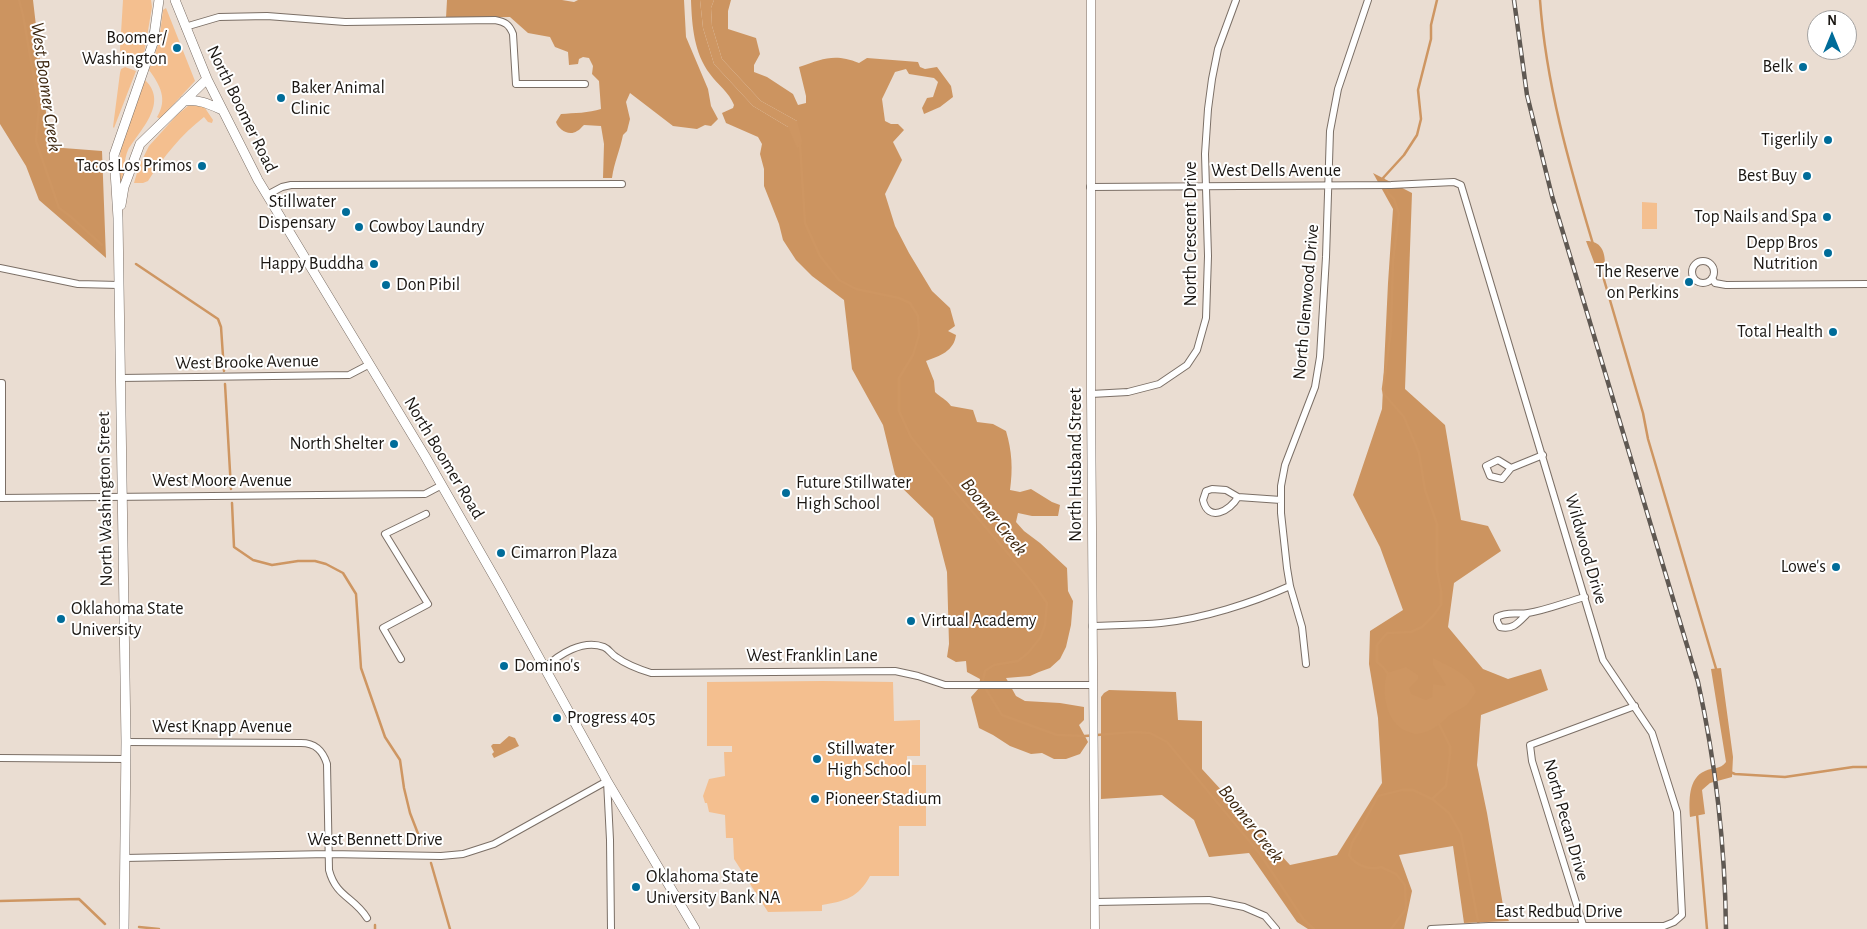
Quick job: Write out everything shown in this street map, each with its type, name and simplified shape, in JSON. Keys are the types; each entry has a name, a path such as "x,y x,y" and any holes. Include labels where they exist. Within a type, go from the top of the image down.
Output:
{"main road":[{"name":"North Washington Street","path":"124,929 126,742 118,218 114,155 153,43 159,0"},
{"name":"North Boomer Road","path":"175,0 207,80 267,195 442,485 607,781 695,929"},
{"name":"North Washington Street","path":"118,218 124,188 140,144 207,80"},
{"path":"184,102 201,101 222,110"}],"street":[{"name":"North Husband Street","path":"1090,0 1095,929"},
{"name":"North Crescent Drive","path":"1091,394 1128,392 1159,384 1187,365 1197,350 1206,318 1208,256 1206,136 1212,79 1218,49 1236,0"},
{"name":"North Glenwood Drive","path":"1306,664 1302,627 1290,586 1282,531 1281,486 1285,464 1315,387 1326,266 1330,131 1338,89 1368,0"},
{"path":"186,27 219,17 267,16 345,22 495,20 510,26 513,34 516,84 586,84"},
{"name":"West Dells Avenue","path":"1090,187 1454,182 1461,184"},
{"path":"267,195 282,187 291,185 622,184"},
{"name":"Wildwood Drive","path":"1461,184 1603,660 1652,733 1677,812 1682,914"},
{"path":"0,268 78,284 119,284"},
{"path":"1712,278 1715,283 1726,284 1867,284"},
{"name":"West Brooke Avenue","path":"120,378 349,375 370,364"},
{"path":"1,383 1,498"},
{"path":"1511,468 1543,455"},
{"name":"West Moore Avenue","path":"1,498 425,494 442,485"},
{"path":"1238,497 1234,504 1222,512 1216,513 1212,513 1207,509 1202,500 1206,491 1212,489 1226,490 1238,497 1281,500"},
{"path":"401,660 384,628 428,604 385,534 426,514"},
{"path":"1092,626 1162,623 1208,614 1265,597 1290,586"},
{"path":"1527,614 1585,597"},
{"name":"West Franklin Lane","path":"545,668 554,658 581,645 595,645 606,647 614,656 634,668 651,673 896,671 946,685 1093,685"},
{"name":"North Pecan Drive","path":"1583,925 1532,761 1530,745 1635,706"},
{"name":"West Knapp Avenue","path":"126,742 302,743 317,747 323,754 327,764 329,854"},
{"path":"0,758 125,759"},
{"path":"607,781 611,929"},
{"name":"West Bennett Drive","path":"124,858 329,854 441,856 463,854 494,844 607,781"},
{"path":"329,854 329,870 335,887 357,905 367,918"},
{"path":"1095,902 1209,900 1244,907 1264,916 1276,929"},
{"name":"East Redbud Drive","path":"1431,929 1583,925 1664,926 1674,922 1682,914"}],"shaded area":[{"path":"0,0 33,0 50,147 102,151 106,258 39,200 26,166 0,124"},
{"path":"123,0 151,0 152,7 144,54 135,61 124,58 120,50"},
{"path":"447,0 562,0 574,2 578,0 684,0 686,37 708,89 711,106 718,119 711,126 705,125 697,129 673,126 630,93 626,102 630,119 627,131 623,135 612,178 603,178 604,144 601,126 584,125 574,133 567,133 561,130 556,122 561,114 601,109 599,81 592,74 593,66 589,58 583,57 579,59 578,64 569,65 568,52 555,47 550,37 528,33 510,17 446,18"},
{"path":"691,0 700,0 703,28 714,64 753,106 788,127 797,121 761,101 722,59 712,26 711,8 714,0 731,0 728,11 728,29 756,38 760,54 754,65 754,72 767,77 793,94 798,105 806,103 799,67 829,58 842,58 859,63 867,58 918,62 920,67 925,69 937,67 951,86 953,97 940,107 924,114 922,108 927,98 933,97 938,82 934,78 909,74 906,69 895,72 882,99 885,121 891,124 898,124 904,130 893,142 902,160 885,194 895,226 909,253 932,291 950,308 955,326 948,331 956,335 955,341 949,349 941,355 926,361 934,381 935,392 951,406 973,410 977,422 993,424 1006,431 1011,460 1010,490 1020,492 1031,489 1060,505 1058,516 1032,516 1018,513 1016,522 1067,568 1068,591 1073,601 1071,625 1066,647 1060,659 1050,668 1030,676 1006,678 1016,696 1025,701 1060,703 1084,707 1084,720 1079,725 1088,742 1080,754 1066,759 1054,759 1042,753 1031,754 1010,746 979,728 971,697 979,688 980,679 967,672 966,661 956,662 947,657 949,644 947,572 933,518 897,483 883,425 852,369 844,300 812,276 796,260 783,240 779,224 764,186 764,169 760,154 762,144 758,137 726,123 722,113 733,108 734,105 726,92 710,74 700,57 693,29"},
{"path":"700,0 714,0 711,8 712,26 722,59 761,101 797,121 802,141 801,146 797,148 788,127 753,106 714,64 703,28"},
{"path":"166,8 195,81 160,119 157,117 162,104 161,92 149,70 159,42 163,10"},
{"path":"125,67 136,71 114,128 120,73 121,69"},
{"path":"145,80 152,89 153,107 145,125 128,150 122,181 119,184 121,145"},
{"path":"199,105 205,108 213,120 212,123 208,122 204,117 173,146 148,181 134,183 139,166 149,146 177,115 188,106"},
{"path":"1373,173 1412,193 1405,389 1445,425 1461,520 1488,526 1501,551 1454,583 1448,627 1483,669 1508,679 1541,669 1548,690 1481,715 1477,765 1504,911 1509,921 1464,923 1453,846 1399,855 1412,891 1404,929 1308,929 1297,922 1249,853 1209,857 1194,820 1162,795 1101,799 1101,697 1109,690 1176,692 1178,720 1202,721 1202,769 1290,865 1337,855 1382,783 1378,718 1369,664 1370,631 1403,610 1380,547 1353,495 1382,409 1393,209"},
{"path":"1642,202 1657,203 1657,229 1642,229"},
{"path":"1586,241 1599,245 1603,251 1605,264 1597,270"},
{"path":"1433,658 1465,676 1474,686 1476,692 1467,705 1435,727 1422,733 1414,734 1399,727 1390,714 1385,698 1387,673 1406,667 1418,675 1418,679 1409,688 1411,694 1426,700 1432,697 1433,684 1446,685 1433,665"},
{"path":"1721,668 1733,757 1732,777 1710,783 1702,790 1705,814 1690,817 1691,791 1695,779 1699,774 1724,765 1726,762 1711,669"},
{"name":"Pioneer Stadium","path":"707,682 893,682 894,721 920,720 920,756 907,756 907,765 926,765 926,826 899,826 899,876 870,876 856,894 838,902 822,905 822,911 768,912 734,859 733,838 726,838 725,815 709,812 703,796 709,779 725,776 724,752 732,752 732,746 707,746"},
{"path":"509,736 515,738 519,746 494,758 491,746 493,744 500,744"}],"waterway":[{"name":"West Boomer Creek","path":"19,0 39,107 36,141 59,208 102,245"},
{"path":"1388,674 1377,662 1377,645 1387,633 1411,632 1422,627 1441,605 1441,591 1437,570 1437,524 1425,490 1419,453 1404,417 1384,394 1383,389 1391,330 1393,261 1399,214 1394,199 1388,193 1383,178 1404,155 1417,135 1421,119 1418,90 1431,39 1431,25 1437,0"},
{"path":"1540,0 1547,62 1553,93 1567,154 1593,244"},
{"name":"Boomer Creek","path":"800,144 805,223 820,256 839,280 856,289 899,298 910,303 918,316 919,335 913,355 899,378 899,411 911,437 1034,584 1047,603 1045,625 1040,638 1028,653 1018,661 994,665 985,671 983,680 987,691 1002,715 1057,735 1085,736 1133,732 1150,733 1167,742 1260,854 1304,920 1314,929"},
{"path":"136,264 218,319 221,327 224,371"},
{"path":"1600,266 1643,413 1648,439 1717,672"},
{"path":"225,384 231,489"},
{"path":"232,503 234,547 253,560 272,565 298,561 315,561 326,564 343,573 356,594 361,668 385,737 400,760 410,813 422,844"},
{"path":"1432,799 1446,786 1450,754 1450,746 1439,724"},
{"path":"1730,772 1735,774 1785,777 1853,767 1867,767"},
{"name":"Boomer Creek","path":"1391,929 1406,909 1405,885 1396,874 1381,867 1363,866 1355,862 1349,855 1352,843 1378,796 1402,790 1413,790 1432,799 1449,813 1461,834 1479,926"},
{"path":"1697,814 1707,929"},
{"path":"431,863 450,929"},
{"path":"0,901 79,899 105,924"},
{"path":"139,927 159,929"}],"railway":[{"path":"1514,0 1527,95 1552,196 1698,682 1715,774 1724,866 1726,929"}],"place":[{"name":"Boomer/ Washington","path":"177,48"},
{"name":"Belk","path":"1803,67"},
{"name":"Baker Animal Clinic","path":"281,98"},
{"name":"Tigerlily","path":"1828,140"},
{"name":"Tacos Los Primos","path":"202,166"},
{"name":"Best Buy","path":"1807,176"},
{"name":"Stillwater Dispensary","path":"346,212"},
{"name":"Top Nails and Spa","path":"1827,217"},
{"name":"Cowboy Laundry","path":"359,227"},
{"name":"Depp Bros Nutrition","path":"1828,253"},
{"name":"Happy Buddha","path":"374,264"},
{"name":"The Reserve on Perkins","path":"1689,282"},
{"name":"Don Pibil","path":"386,285"},
{"name":"Total Health","path":"1833,332"},
{"name":"North Shelter","path":"394,444"},
{"name":"Future Stillwater High School","path":"786,493"},
{"name":"Cimarron Plaza","path":"501,553"},
{"name":"Lowe's","path":"1836,567"},
{"name":"Oklahoma State University","path":"61,619"},
{"name":"Virtual Academy","path":"911,621"},
{"name":"Domino's","path":"504,666"},
{"name":"Progress 405","path":"557,718"},
{"name":"Stillwater High School","path":"817,759"},
{"name":"Pioneer Stadium","path":"815,799"},
{"name":"Oklahoma State University Bank NA","path":"636,887"}]}
